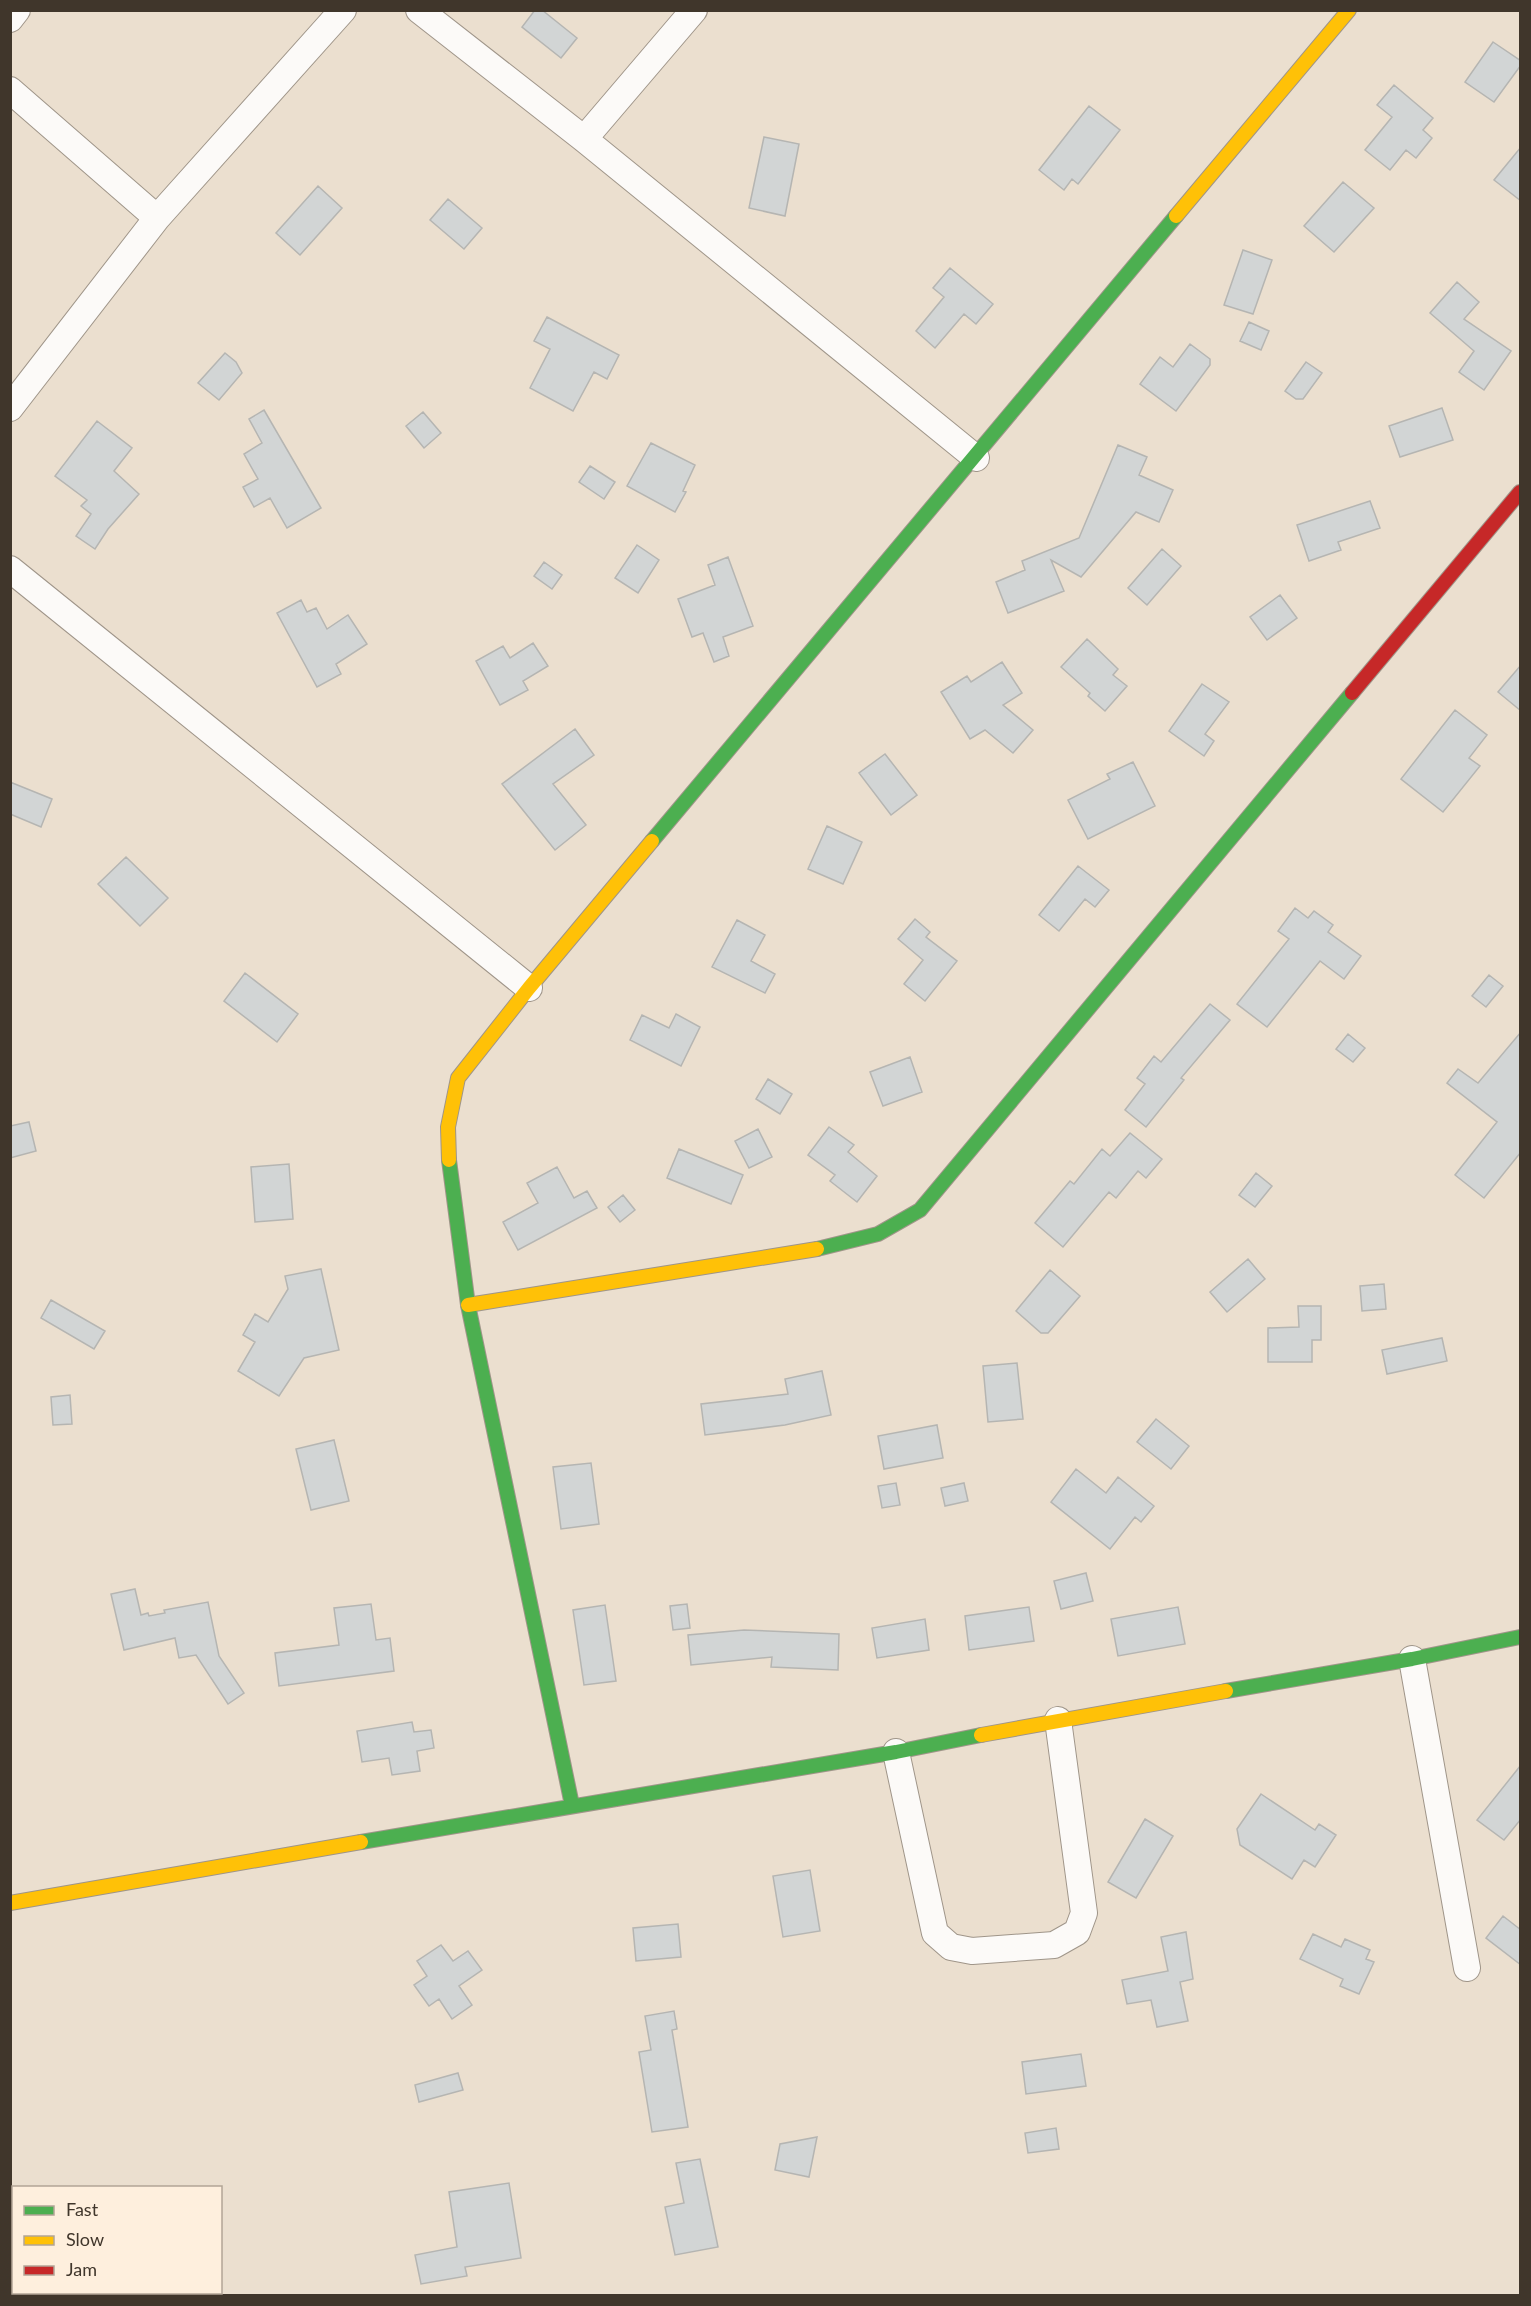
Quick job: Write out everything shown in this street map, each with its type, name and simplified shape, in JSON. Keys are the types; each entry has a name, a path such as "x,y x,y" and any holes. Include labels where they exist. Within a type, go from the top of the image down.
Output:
{"street":[{"path":"10,19 17,10"},
{"path":"10,408 157,218 343,10"},
{"path":"419,10 584,139 976,458"},
{"path":"584,139 694,10"},
{"path":"572,1805 468,1305 449,1168 448,1127 458,1077 529,988 976,458 1349,10"},
{"path":"10,90 157,218"},
{"path":"468,1305 829,1247 878,1234 920,1210 1521,492"},
{"path":"10,569 529,988"},
{"path":"10,1903 572,1805 896,1752 1058,1720 1412,1659 1521,1637"},
{"path":"1412,1659 1467,1968"},
{"path":"896,1752 935,1933 951,1947 972,1951 1054,1945 1077,1932 1084,1913 1058,1720"}],"building":[{"path":"535,10 542,10 577,38 561,58 522,27"},
{"path":"1493,42 1521,61 1521,65 1494,102 1465,82"},
{"path":"1394,85 1433,118 1423,130 1432,138 1416,158 1406,150 1390,170 1365,150 1392,117 1377,105"},
{"path":"1089,106 1120,130 1078,184 1072,179 1064,190 1039,170"},
{"path":"764,137 799,144 785,216 749,208"},
{"path":"1521,147 1521,201 1494,180"},
{"path":"1343,182 1374,208 1334,252 1304,226"},
{"path":"318,186 342,208 300,255 276,233"},
{"path":"448,199 482,228 464,249 430,220"},
{"path":"1243,250 1272,260 1253,314 1224,305"},
{"path":"950,268 993,304 976,324 964,314 935,348 916,331 944,297 933,288"},
{"path":"1457,282 1479,302 1464,319 1511,351 1484,390 1459,372 1474,351 1430,313"},
{"path":"547,317 619,355 607,379 594,372 573,411 530,388 550,349 534,341"},
{"path":"1249,322 1269,331 1261,350 1240,341"},
{"path":"1190,344 1210,359 1210,365 1176,411 1140,384 1160,357 1173,367"},
{"path":"225,353 236,362 242,373 219,400 198,383"},
{"path":"1306,362 1322,373 1303,399 1296,399 1285,391"},
{"path":"1442,408 1453,440 1400,457 1389,426"},
{"path":"264,410 321,508 287,528 270,498 254,507 243,487 258,479 244,454 262,443 249,419"},
{"path":"423,412 441,433 424,448 406,426"},
{"path":"97,421 132,448 114,471 139,494 108,529 95,549 76,536 91,514 81,506 87,500 55,476"},
{"path":"651,443 695,465 683,491 686,492 675,512 627,486"},
{"path":"1118,445 1147,457 1139,475 1173,490 1159,522 1136,512 1081,577 1051,560 1064,591 1008,613 996,582 1025,570 1022,561 1079,538"},
{"path":"590,466 615,482 604,499 579,482"},
{"path":"1370,501 1380,528 1338,542 1341,550 1309,561 1297,525"},
{"path":"637,545 659,560 638,593 615,578"},
{"path":"1162,549 1181,566 1147,605 1128,588"},
{"path":"728,557 753,626 723,637 729,656 714,662 703,633 692,637 678,599 715,585 708,565"},
{"path":"544,562 562,575 552,589 534,576"},
{"path":"1280,595 1297,618 1267,640 1250,617"},
{"path":"301,600 307,612 316,608 327,629 348,615 367,644 336,664 341,674 317,687 277,613"},
{"path":"1087,639 1118,669 1113,675 1127,686 1105,711 1088,696 1090,693 1061,667"},
{"path":"533,643 548,666 523,681 528,690 500,705 476,661 503,646 510,658"},
{"path":"1002,662 1022,693 1003,705 1033,730 1013,753 985,730 970,739 941,692 967,676 971,682"},
{"path":"1521,665 1521,711 1498,692"},
{"path":"1202,684 1229,702 1205,734 1214,741 1204,756 1169,731"},
{"path":"1455,710 1487,735 1469,758 1480,766 1443,812 1401,779"},
{"path":"575,729 594,755 553,784 586,825 555,850 502,784"},
{"path":"885,754 917,795 891,815 859,773"},
{"path":"1133,762 1155,806 1088,839 1068,800 1110,779 1107,774"},
{"path":"10,782 52,799 41,827 10,814"},
{"path":"827,826 862,842 843,884 808,869"},
{"path":"126,857 168,898 140,926 98,884"},
{"path":"1078,866 1109,890 1095,907 1085,899 1059,931 1039,915"},
{"path":"1295,908 1308,918 1314,911 1333,925 1328,932 1361,956 1344,979 1320,961 1267,1027 1237,1004 1289,939 1278,931"},
{"path":"915,919 930,932 926,937 957,961 925,1001 904,984 923,960 898,939"},
{"path":"737,920 765,935 751,961 775,974 765,993 712,967"},
{"path":"245,973 298,1014 277,1042 224,1001"},
{"path":"1489,975 1503,986 1486,1007 1472,996"},
{"path":"1210,1004 1230,1020 1181,1078 1184,1080 1146,1127 1125,1110 1145,1084 1137,1078 1154,1056 1161,1062"},
{"path":"676,1014 700,1027 681,1066 630,1040 642,1015 669,1028"},
{"path":"1521,1032 1521,1152 1484,1198 1455,1175 1497,1122 1447,1083 1458,1069 1478,1083"},
{"path":"1348,1034 1365,1048 1353,1062 1336,1049"},
{"path":"910,1057 922,1092 883,1106 870,1072"},
{"path":"768,1079 792,1094 780,1114 756,1099"},
{"path":"29,1122 36,1151 10,1158 10,1126"},
{"path":"829,1127 854,1145 848,1152 877,1176 857,1202 830,1181 835,1175 808,1155"},
{"path":"758,1129 772,1157 749,1168 735,1141"},
{"path":"1130,1133 1162,1159 1146,1178 1138,1171 1116,1198 1109,1192 1063,1247 1035,1223 1070,1181 1074,1184 1102,1149 1110,1156"},
{"path":"679,1149 743,1175 731,1204 667,1178"},
{"path":"289,1164 293,1219 255,1222 251,1167"},
{"path":"557,1167 574,1198 587,1191 597,1208 518,1250 503,1222 538,1203 527,1183"},
{"path":"1256,1173 1272,1186 1255,1207 1239,1195"},
{"path":"623,1195 635,1210 620,1222 608,1207"},
{"path":"1248,1259 1265,1279 1227,1312 1210,1292"},
{"path":"321,1269 339,1350 304,1358 279,1396 238,1371 255,1342 243,1335 255,1314 268,1322 288,1289 285,1276"},
{"path":"1050,1270 1080,1296 1048,1333 1041,1333 1016,1311"},
{"path":"1384,1284 1386,1309 1362,1311 1360,1286"},
{"path":"51,1300 105,1331 94,1349 41,1318"},
{"path":"1298,1306 1321,1306 1321,1340 1312,1340 1312,1362 1268,1362 1268,1328 1299,1327"},
{"path":"1442,1338 1447,1361 1387,1374 1382,1350"},
{"path":"1017,1363 1023,1419 988,1422 983,1366"},
{"path":"822,1371 831,1415 785,1425 705,1435 701,1404 788,1394 785,1379"},
{"path":"70,1395 72,1424 53,1425 51,1397"},
{"path":"1156,1419 1189,1446 1171,1469 1137,1442"},
{"path":"937,1425 943,1458 884,1469 878,1436"},
{"path":"334,1440 349,1501 311,1510 296,1449"},
{"path":"591,1463 599,1524 561,1529 553,1467"},
{"path":"1076,1469 1106,1493 1118,1477 1154,1506 1141,1522 1135,1517 1110,1549 1051,1502"},
{"path":"896,1483 900,1505 882,1508 878,1486"},
{"path":"964,1483 968,1501 945,1506 941,1488"},
{"path":"1086,1573 1093,1601 1061,1609 1054,1581"},
{"path":"135,1589 141,1615 165,1613 164,1610 208,1602 219,1656 244,1693 228,1704 196,1655 179,1658 175,1638 124,1650 111,1594"},
{"path":"371,1604 376,1640 390,1638 394,1671 279,1686 275,1653 339,1645 334,1608"},
{"path":"687,1604 690,1628 673,1630 670,1606"},
{"path":"605,1605 616,1681 584,1685 573,1610"},
{"path":"1029,1607 1034,1641 969,1650 965,1616"},
{"path":"1178,1607 1185,1644 1118,1656 1111,1619"},
{"path":"925,1619 929,1650 877,1658 872,1628"},
{"path":"744,1630 839,1634 838,1670 771,1667 772,1657 691,1665 688,1635"},
{"path":"412,1722 414,1732 431,1730 434,1748 417,1751 420,1771 392,1775 389,1758 362,1762 357,1731"},
{"path":"1521,1765 1521,1819 1504,1840 1477,1820"},
{"path":"1261,1794 1315,1830 1319,1824 1336,1835 1315,1867 1304,1860 1292,1879 1240,1845 1237,1829"},
{"path":"1145,1819 1173,1836 1136,1898 1108,1882"},
{"path":"810,1870 820,1931 783,1937 773,1876"},
{"path":"1503,1916 1521,1930 1521,1965 1486,1938"},
{"path":"678,1924 681,1957 636,1961 633,1928"},
{"path":"1186,1932 1193,1979 1180,1982 1188,2021 1157,2027 1151,2000 1127,2004 1122,1980 1168,1971 1161,1937"},
{"path":"1313,1934 1341,1947 1345,1939 1370,1950 1366,1959 1374,1962 1359,1994 1340,1986 1343,1979 1300,1959"},
{"path":"441,1945 453,1961 468,1951 482,1970 459,1986 472,2005 452,2019 439,1999 429,2006 414,1985 427,1976 417,1961"},
{"path":"674,2011 677,2029 672,2030 688,2127 652,2132 639,2052 651,2050 645,2016"},
{"path":"1081,2054 1086,2086 1026,2094 1022,2062"},
{"path":"458,2073 463,2090 419,2102 415,2085"},
{"path":"1056,2128 1059,2149 1028,2153 1025,2133"},
{"path":"817,2137 809,2177 775,2170 780,2144"},
{"path":"700,2159 718,2247 675,2255 665,2207 684,2203 676,2163"},
{"path":"509,2183 521,2258 465,2267 467,2276 421,2284 415,2255 457,2247 449,2192"}],"traffic: fast":[{"path":"652,841 1176,216"},
{"path":"817,1249 878,1234 920,1210 1352,693"},
{"path":"449,1160 468,1305 572,1805"},
{"path":"1226,1691 1412,1659 1520,1637"},
{"path":"361,1842 896,1752 981,1735"}],"traffic: slow":[{"path":"1176,216 1349,10"},
{"path":"449,1160 448,1127 458,1078 529,988 652,841"},
{"path":"468,1305 817,1249"},
{"path":"981,1735 1226,1691"},
{"path":"10,1903 361,1842"}],"traffic: jam":[{"path":"1352,693 1520,492"}]}
